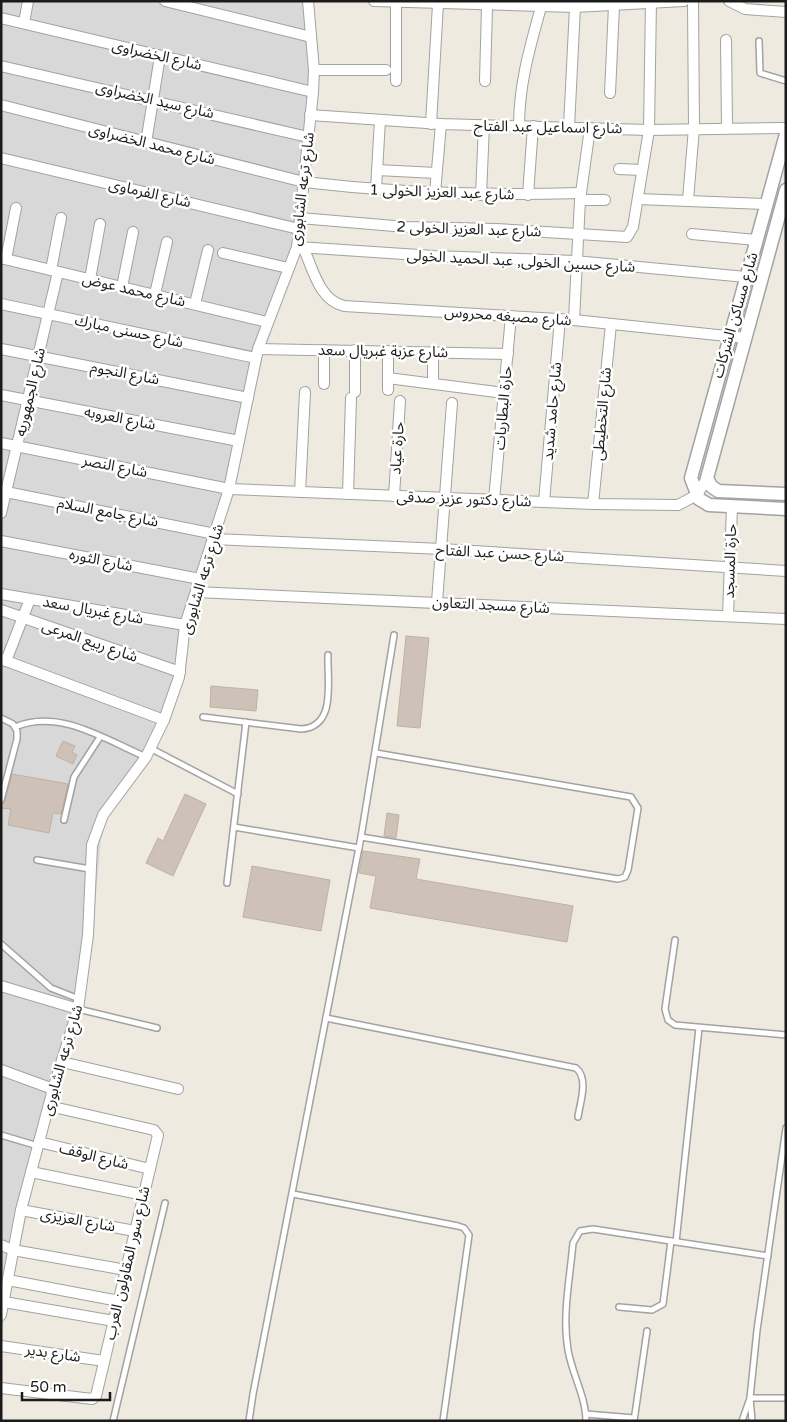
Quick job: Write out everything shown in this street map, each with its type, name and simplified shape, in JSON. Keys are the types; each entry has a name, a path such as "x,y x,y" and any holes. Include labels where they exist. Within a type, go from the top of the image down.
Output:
{"street":[{"path":"24,23 28,1"},
{"path":"165,1 311,37"},
{"name":"شارع ترعه الشابورى","path":"1,1315 21,1210 53,1089 79,1004 88,935 92,845 103,814 148,752 164,720 180,672 185,625 229,489 257,353 288,268 300,247 299,229 314,70 308,1"},
{"path":"374,1 396,3 468,3 487,6 516,4 541,6 556,4 575,7 684,1"},
{"path":"688,200 694,128 693,1"},
{"path":"729,1 745,9 786,12"},
{"path":"396,3 396,81"},
{"path":"433,3 436,124 435,193"},
{"path":"651,3 649,130 638,199 766,204"},
{"path":"485,81 487,6"},
{"path":"520,126 520,100 524,73 541,6"},
{"path":"610,93 614,6"},
{"path":"569,127 575,7"},
{"name":"شارع الخضراوى","path":"1,18 313,92"},
{"path":"726,40 727,127"},
{"path":"146,143 160,56"},
{"name":"شارع سيد الخضراوى","path":"1,66 153,99 308,137"},
{"path":"314,70 386,70"},
{"name":"شارع محمد الخضراوى","path":"1,104 146,143 304,182"},
{"name":"شارع اسماعيل عبد الفتاح","path":"310,115 436,124 649,130 727,127 786,128"},
{"path":"376,189 380,120"},
{"path":"481,196 484,125"},
{"path":"528,195 533,126"},
{"path":"574,320 575,261 580,197 590,128"},
{"name":"شارع مساكن الشركات","path":"696,495 692,484 692,472 786,134"},
{"name":"شارع الفرماوى","path":"1,158 299,229"},
{"path":"619,169 642,170"},
{"path":"377,170 436,173"},
{"name":"شارع عبد العزيز الخولى 1","path":"304,182 481,196 528,195 605,200"},
{"name":"شارع مساكن الشركات","path":"707,478 786,190"},
{"name":"شارع عبد العزيز الخولى 2","path":"300,218 406,227 577,233 627,237 633,227 638,199"},
{"path":"4,259 16,208"},
{"name":"شارع الجمهوريه","path":"1,513 4,491 17,446 48,314 61,218"},
{"path":"90,279 100,224"},
{"path":"122,287 133,232"},
{"path":"692,234 756,240"},
{"path":"155,294 167,242"},
{"name":"شارع مصبغه محروس","path":"300,247 326,298 334,304 574,320 746,338"},
{"name":"شارع حسين الخولى, عبد الحميد الخولى","path":"300,247 434,256 575,261 746,277"},
{"path":"195,304 208,250"},
{"path":"223,253 288,268"},
{"name":"شارع محمد عوض","path":"4,259 267,322"},
{"name":"شارع حسنى مبارك","path":"1,304 257,353"},
{"name":"حارة البطاريات","path":"494,500 510,316"},
{"name":"شارع حامد شديد","path":"544,502 560,320"},
{"name":"شارع التخطيطى","path":"594,504 610,324"},
{"name":"شارع النجوم","path":"1,349 248,398"},
{"path":"324,350 324,384"},
{"path":"348,494 354,350"},
{"path":"388,350 388,390"},
{"name":"شارع عزبة غبريال سعد","path":"257,353 388,350 508,354"},
{"path":"433,384 434,352"},
{"path":"388,378 504,393"},
{"path":"300,492 305,392"},
{"name":"شارع العروبه","path":"1,395 239,441"},
{"name":"حارة عياد","path":"394,496 400,401"},
{"path":"438,602 452,403"},
{"name":"شارع النصر","path":"1,443 229,489"},
{"path":"707,478 696,495 708,505 786,509"},
{"path":"707,478 710,486 718,491 786,494"},
{"name":"شارع دكتور عزيز صدقى","path":"229,489 594,504 678,505 696,495"},
{"name":"شارع جامع السلام","path":"4,491 214,537"},
{"name":"حارة المسجد","path":"728,616 732,506"},
{"name":"شارع حسن عبد الفتاح","path":"214,537 730,566 786,571"},
{"name":"شارع الثوره","path":"1,541 200,579"},
{"name":"شارع مسجد التعاون","path":"196,592 786,619"},
{"name":"شارع غبريال سعد","path":"1,594 185,625"},
{"path":"30,599 4,660 164,720"},
{"name":"شارع ربيع المرعى","path":"1,610 22,619 180,672"},
{"path":"1,986 79,1004"},
{"path":"62,1062 178,1090"},
{"path":"1,1070 53,1089"},
{"name":"شارع سور المقاولون العرب","path":"1,1388 94,1398 158,1135 154,1130 49,1106"},
{"name":"شارع الوقف","path":"38,1144 150,1169"},
{"path":"31,1172 144,1195"},
{"name":"شارع العزيزى","path":"21,1210 135,1231"},
{"path":"1,1245 14,1250 126,1270"},
{"path":"8,1280 118,1301"},
{"path":"4,1302 114,1322"},
{"name":"شارع بدير","path":"1,1346 104,1361"}],"lane":[{"path":"760,41 760,73 786,81"},
{"path":"249,1421 361,838 394,636"},
{"path":"203,717 300,729 317,724 326,713 328,655"},
{"path":"1,718 10,721 15,727 16,738 1,800"},
{"path":"15,727 35,720 57,721 148,752 238,794"},
{"path":"227,883 246,722"},
{"path":"64,820 74,778 100,737"},
{"path":"361,838 618,879 625,877 628,870 638,808 632,797 376,753"},
{"path":"234,827 358,848"},
{"path":"37,860 90,869"},
{"path":"675,940 665,1013 668,1020 675,1025 786,1035"},
{"path":"1,944 55,990 79,1004 157,1028"},
{"path":"326,1018 576,1068 581,1072 583,1083 578,1117"},
{"path":"620,1307 652,1310 663,1304 673,1242 699,1028"},
{"path":"742,1421 750,1398 786,1128"},
{"path":"1,1135 38,1144"},
{"path":"779,1185 786,1186"},
{"path":"293,1194 458,1226 464,1228 469,1235 443,1421"},
{"path":"117,1421 113,1421 165,1202"},
{"path":"586,1421 586,1414 567,1339 566,1315 574,1238 580,1231 588,1228 768,1256"},
{"path":"586,1414 634,1419 647,1331"},
{"path":"750,1398 786,1398"},
{"path":"750,1398 752,1421"}],"shaded area":[{"path":"1,1 311,1 316,65 302,237 261,362 234,487 189,623 183,672 176,704 142,771 127,787 106,819 101,839 93,929 80,1022 40,1153 1,1335"}],"building":[{"path":"406,636 429,638 420,728 397,726"},
{"path":"211,686 258,690 256,711 210,707"},
{"path":"63,741 75,746 72,752 77,755 73,764 56,756"},
{"path":"12,774 68,784 61,814 53,813 49,833 8,825 11,809 1,808 1,804 5,801"},
{"path":"185,794 206,804 173,876 146,863 158,838 163,841"},
{"path":"387,813 399,815 396,838 384,836"},
{"path":"363,851 420,859 416,879 573,906 567,942 370,908 376,876 359,873"},
{"path":"252,866 330,880 321,931 243,917"}]}
